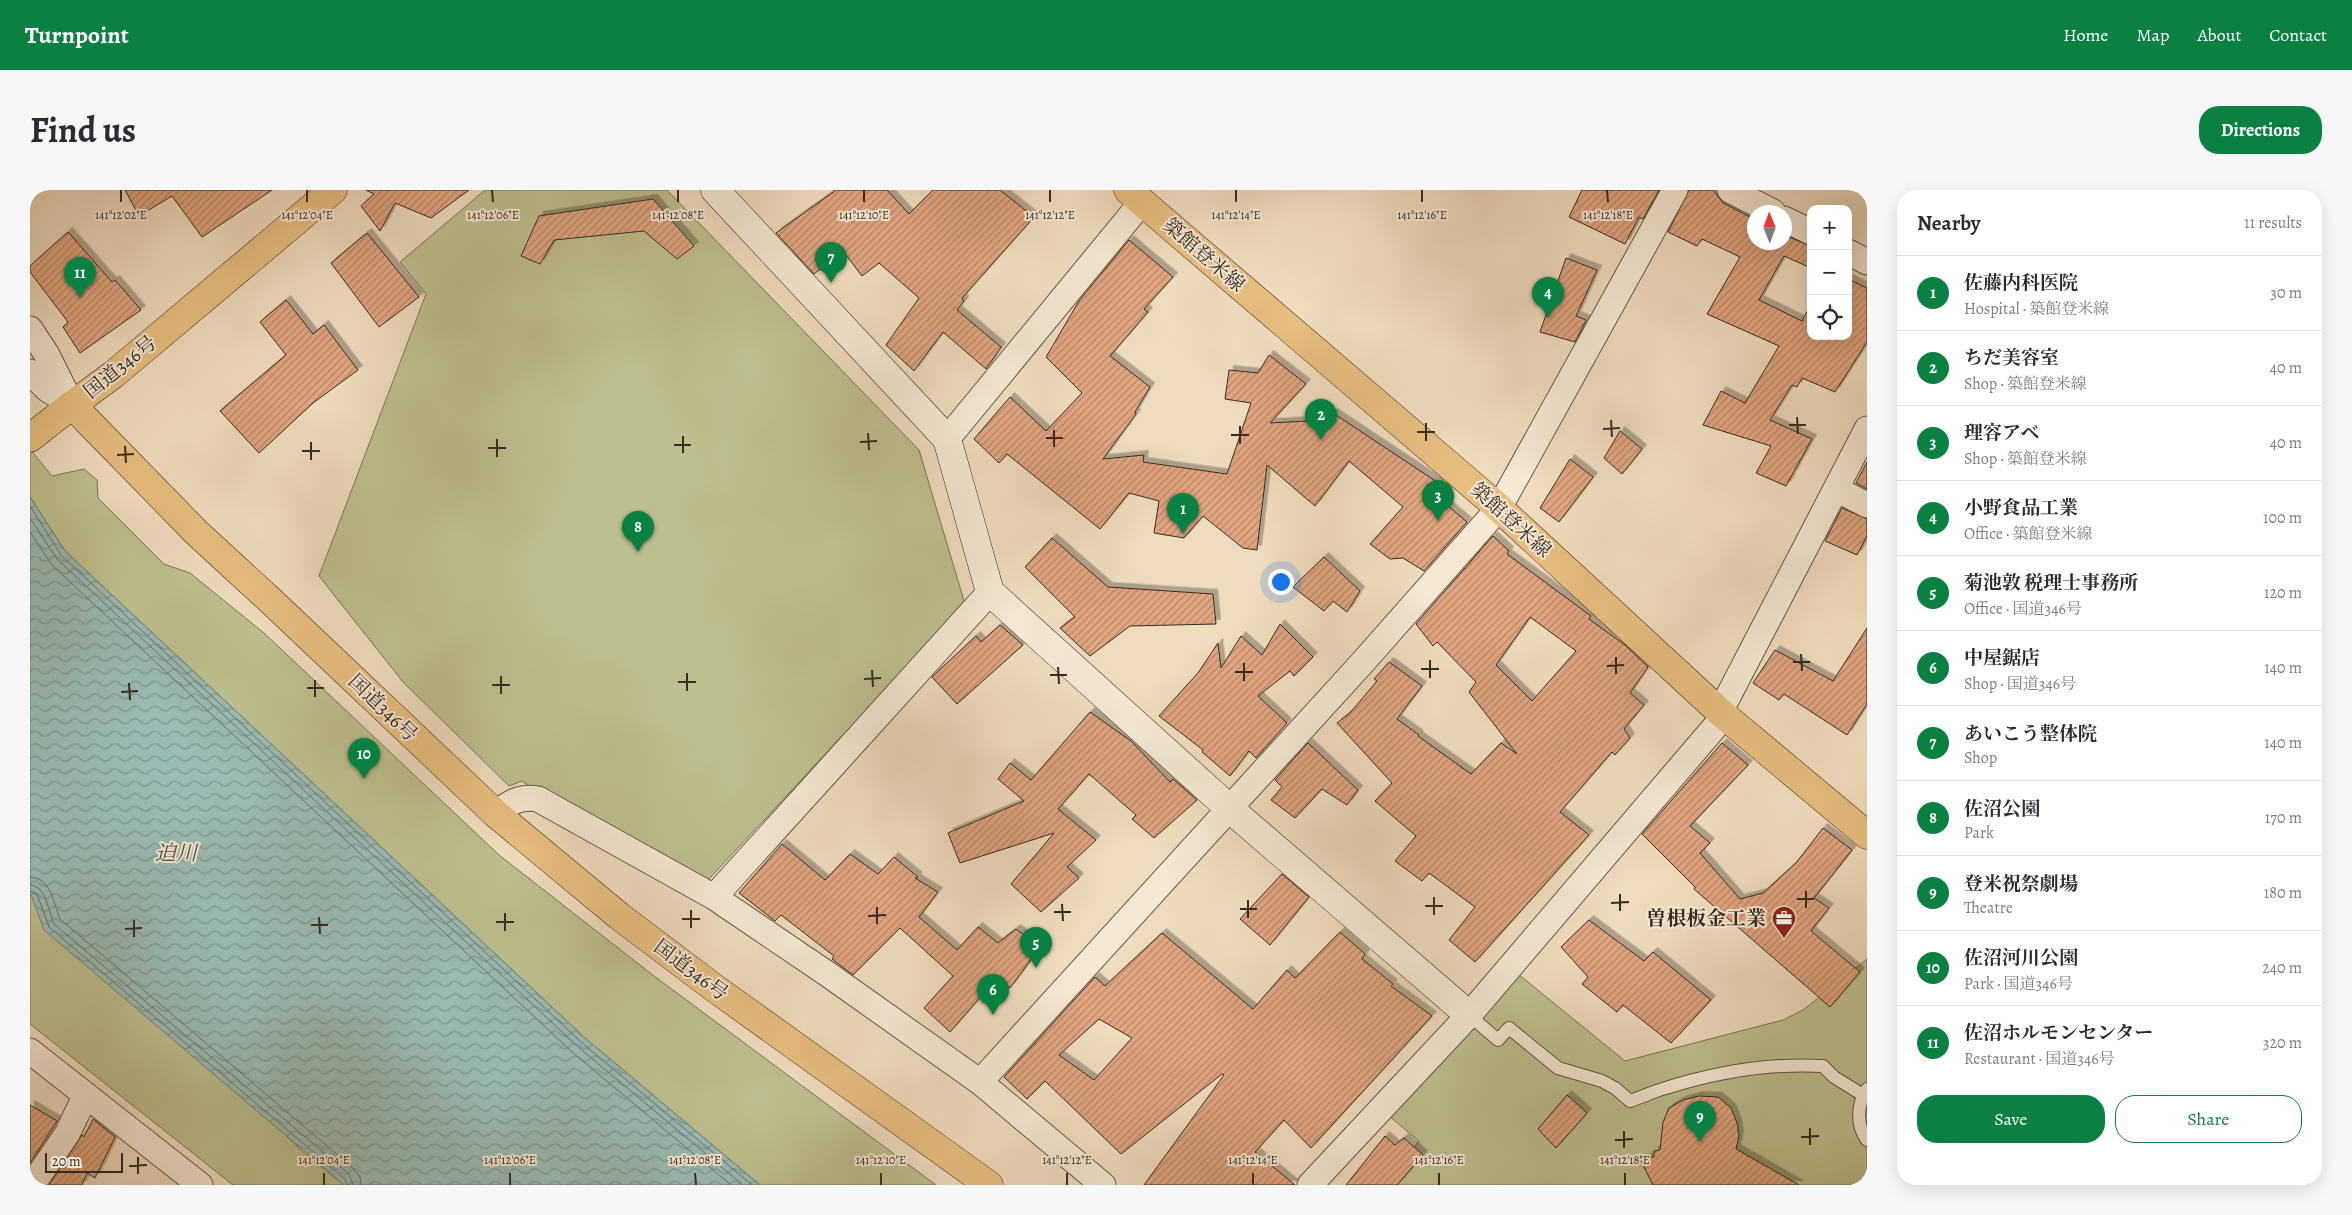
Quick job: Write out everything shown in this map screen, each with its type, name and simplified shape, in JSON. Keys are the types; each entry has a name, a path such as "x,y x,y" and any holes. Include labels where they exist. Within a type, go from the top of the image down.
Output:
{"main road":[{"name":"国道346号","path":"333,190 114,374 72,405 197,533 496,814 612,909 705,981 989,1185"},
{"name":"築館登米線","path":"1135,196 1499,508 1722,713 1867,835"},
{"path":"30,438 72,405"}],"street":[{"path":"715,190 947,439 990,592 1230,809 1469,1015"},
{"path":"980,1082 1230,809 1499,508 1676,190"},
{"path":"1730,190 1759,205"},
{"path":"947,439 1135,196"},
{"path":"1792,223 1807,230"},
{"path":"1852,254 1867,262"},
{"path":"30,329 47,354 72,405"},
{"path":"30,372 47,389 72,405"},
{"path":"1310,1185 1469,1015 1722,713 1867,429"},
{"path":"1836,489 1867,505"},
{"path":"714,897 990,592"},
{"path":"496,814 513,800 529,797 538,799 714,897 829,975 980,1082 1102,1185"},
{"path":"30,1051 200,1185"},
{"path":"32,1185 67,1134 86,1095"}],"lane":[{"path":"1469,1015 1498,1040 1509,1028 1558,1068 1602,1081 1615,1088 1630,1101 1664,1088 1737,1070 1806,1065 1823,1066 1834,1077 1865,1092 1860,1106 1859,1121 1867,1140"}],"green space":[{"path":"485,190 667,190 919,450 965,604 709,879 680,889 522,781 509,786 403,682 319,576 426,294 400,262"},
{"path":"30,449 52,476 84,469 97,480 98,498 164,564 190,573 264,633 499,855 654,976 936,1185 760,1185 585,1038 65,551 30,497"},
{"path":"30,892 303,1152 344,1185 233,1185 30,1024"},
{"path":"1867,959 1867,1185 1382,1185 1419,1141 1383,1111 1507,965 1625,1061 1783,1020 1803,1010"}],"water":[{"name":"迫川","path":"30,497 65,551 585,1038 760,1185 344,1185 44,930 30,892"}],"building":[{"path":"125,190 272,190 202,237 172,196 139,216"},
{"path":"366,190 469,190 431,218 395,203 380,231 361,206 374,194"},
{"path":"836,190 887,190 909,214 933,190 1000,190 1034,217 962,298 964,301 957,310 1001,347 986,369 943,332 914,371 886,345 919,298 879,263 862,276 843,251 814,274 776,233"},
{"path":"1582,190 1659,190 1643,219 1639,217 1625,244 1569,217"},
{"path":"1689,190 1713,190 1723,203 1747,215 1747,250 1792,250 1792,238 1807,244 1807,266 1784,256 1759,300 1802,321 1807,312 1807,340 1852,340 1852,281 1867,288 1867,342 1835,392 1802,378 1797,387 1792,385 1770,420 1812,439 1786,486 1756,473 1771,446 1703,425 1721,391 1745,403 1779,346 1707,314 1740,257 1702,239 1697,246 1668,232"},
{"path":"653,199 694,246 677,259 644,231 554,240 540,264 521,256 539,216"},
{"path":"68,232 112,282 115,280 141,310 80,353 63,327 68,322 30,272 30,266"},
{"path":"367,233 419,297 379,327 331,263"},
{"path":"1129,240 1173,277 1144,309 1148,312 1110,356 1150,387 1135,412 1136,414 1103,459 1144,455 1143,462 1227,474 1251,403 1225,399 1229,370 1258,373 1269,355 1306,384 1270,423 1326,420 1333,413 1440,484 1433,493 1467,522 1424,571 1403,558 1390,559 1370,544 1403,507 1349,461 1315,506 1267,465 1257,550 1243,548 1203,516 1184,538 1154,533 1159,501 1129,493 1100,529 1007,454 999,463 974,439 1010,397 1046,431 1082,393 1046,357 1079,301"},
{"path":"1566,258 1597,270 1576,316 1586,320 1575,342 1540,332"},
{"path":"286,300 313,334 324,325 358,370 313,403 259,453 220,411 286,355 260,322"},
{"path":"1620,431 1642,449 1622,474 1604,458"},
{"path":"1570,459 1593,477 1559,522 1540,508"},
{"path":"1867,462 1867,489 1856,483"},
{"path":"1842,508 1867,519 1867,536 1857,555 1825,541"},
{"path":"1493,536 1509,551 1507,554 1591,616 1589,619 1625,645 1648,667 1630,693 1644,705 1624,729 1630,738 1615,755 1612,752 1560,812 1589,835 1475,962 1449,940 1475,907 1429,873 1422,881 1395,861 1416,836 1375,801 1392,783 1337,723 1350,713 1377,681 1374,679 1389,662 1422,686 1397,719 1418,736 1471,774 1501,743 1517,754 1469,692 1476,682 1437,642 1433,646 1416,624","holes":["1530,617 1576,651 1532,701 1496,665"]},
{"path":"1052,538 1108,587 1213,594 1216,624 1130,626 1090,656 1060,628 1075,617 1025,567"},
{"path":"1324,557 1360,591 1347,612 1333,601 1324,611 1293,587"},
{"path":"1280,624 1313,657 1294,676 1290,671 1258,696 1287,723 1256,758 1249,751 1230,776 1202,752 1203,750 1159,716 1198,673 1218,643 1221,668 1241,636 1262,655"},
{"path":"1000,625 1023,645 957,704 932,677 976,636 981,642"},
{"path":"1867,628 1867,704 1847,735 1784,694 1779,700 1753,683 1775,650 1833,681"},
{"path":"1090,712 1131,741 1170,782 1173,779 1197,800 1154,838 1132,819 1136,815 1089,774 1058,809 1096,840 1067,867 1079,878 1041,912 1011,884 1054,833 960,863 948,833 1024,801 998,779 1010,763 1031,780"},
{"path":"1308,743 1358,790 1347,805 1322,789 1295,818 1271,800 1282,787 1275,780"},
{"path":"1722,743 1748,765 1690,826 1710,843 1700,853 1740,899 1763,893 1796,863 1823,828 1852,850 1814,898 1829,908 1811,931 1860,972 1830,1007 1694,889 1695,887 1642,834"},
{"path":"782,844 825,880 850,854 878,874 894,857 918,877 915,878 938,892 919,917 957,950 978,927 998,943 1016,929 1040,947 1010,988 997,978 950,1032 924,1008 953,976 900,928 853,975 832,959 834,956 781,915 775,921 739,893"},
{"path":"1282,874 1309,897 1270,945 1240,919"},
{"path":"1589,920 1644,961 1653,952 1711,1000 1671,1043 1623,1005 1617,1012 1582,984 1588,977 1561,947"},
{"path":"1340,932 1365,954 1362,959 1393,984 1391,986 1432,1016 1311,1148 1284,1120 1255,1152 1295,1185 1144,1185 1224,1075 1222,1074 1121,1154 1045,1081 1027,1099 1004,1077 1095,977 1105,986 1162,933 1253,1009 1287,970 1295,978","holes":["1099,1019 1132,1038 1094,1080 1059,1055"]},
{"path":"1567,1095 1587,1113 1556,1148 1538,1129"},
{"path":"1699,1096 1718,1097 1731,1108 1737,1123 1739,1136 1736,1149 1799,1185 1653,1185 1640,1159 1654,1157 1654,1151 1660,1150 1663,1122 1669,1108 1683,1100"},
{"path":"30,1105 57,1121 30,1163"},
{"path":"93,1119 115,1137 95,1178 87,1173 82,1185 49,1185 82,1135 84,1137"},
{"path":"1385,1136 1395,1145 1404,1138 1423,1155 1397,1185 1346,1185"}],"place":[{"name":"あいこう整体院","path":"831,283"},
{"name":"佐沼ホルモンセンター","path":"80,298"},
{"name":"小野食品工業","path":"1548,318"},
{"name":"ちだ美容室","path":"1321,440"},
{"name":"理容アベ","path":"1438,521"},
{"name":"佐藤内科医院","path":"1183,534"},
{"name":"佐沼公園","path":"638,552"},
{"name":"佐沼河川公園","path":"364,779"},
{"name":"曽根板金工業","path":"1784,939"},
{"name":"菊池敦 税理士事務所","path":"1036,968"},
{"name":"中屋鋸店","path":"993,1015"},
{"name":"登米祝祭劇場","path":"1700,1142"}]}
